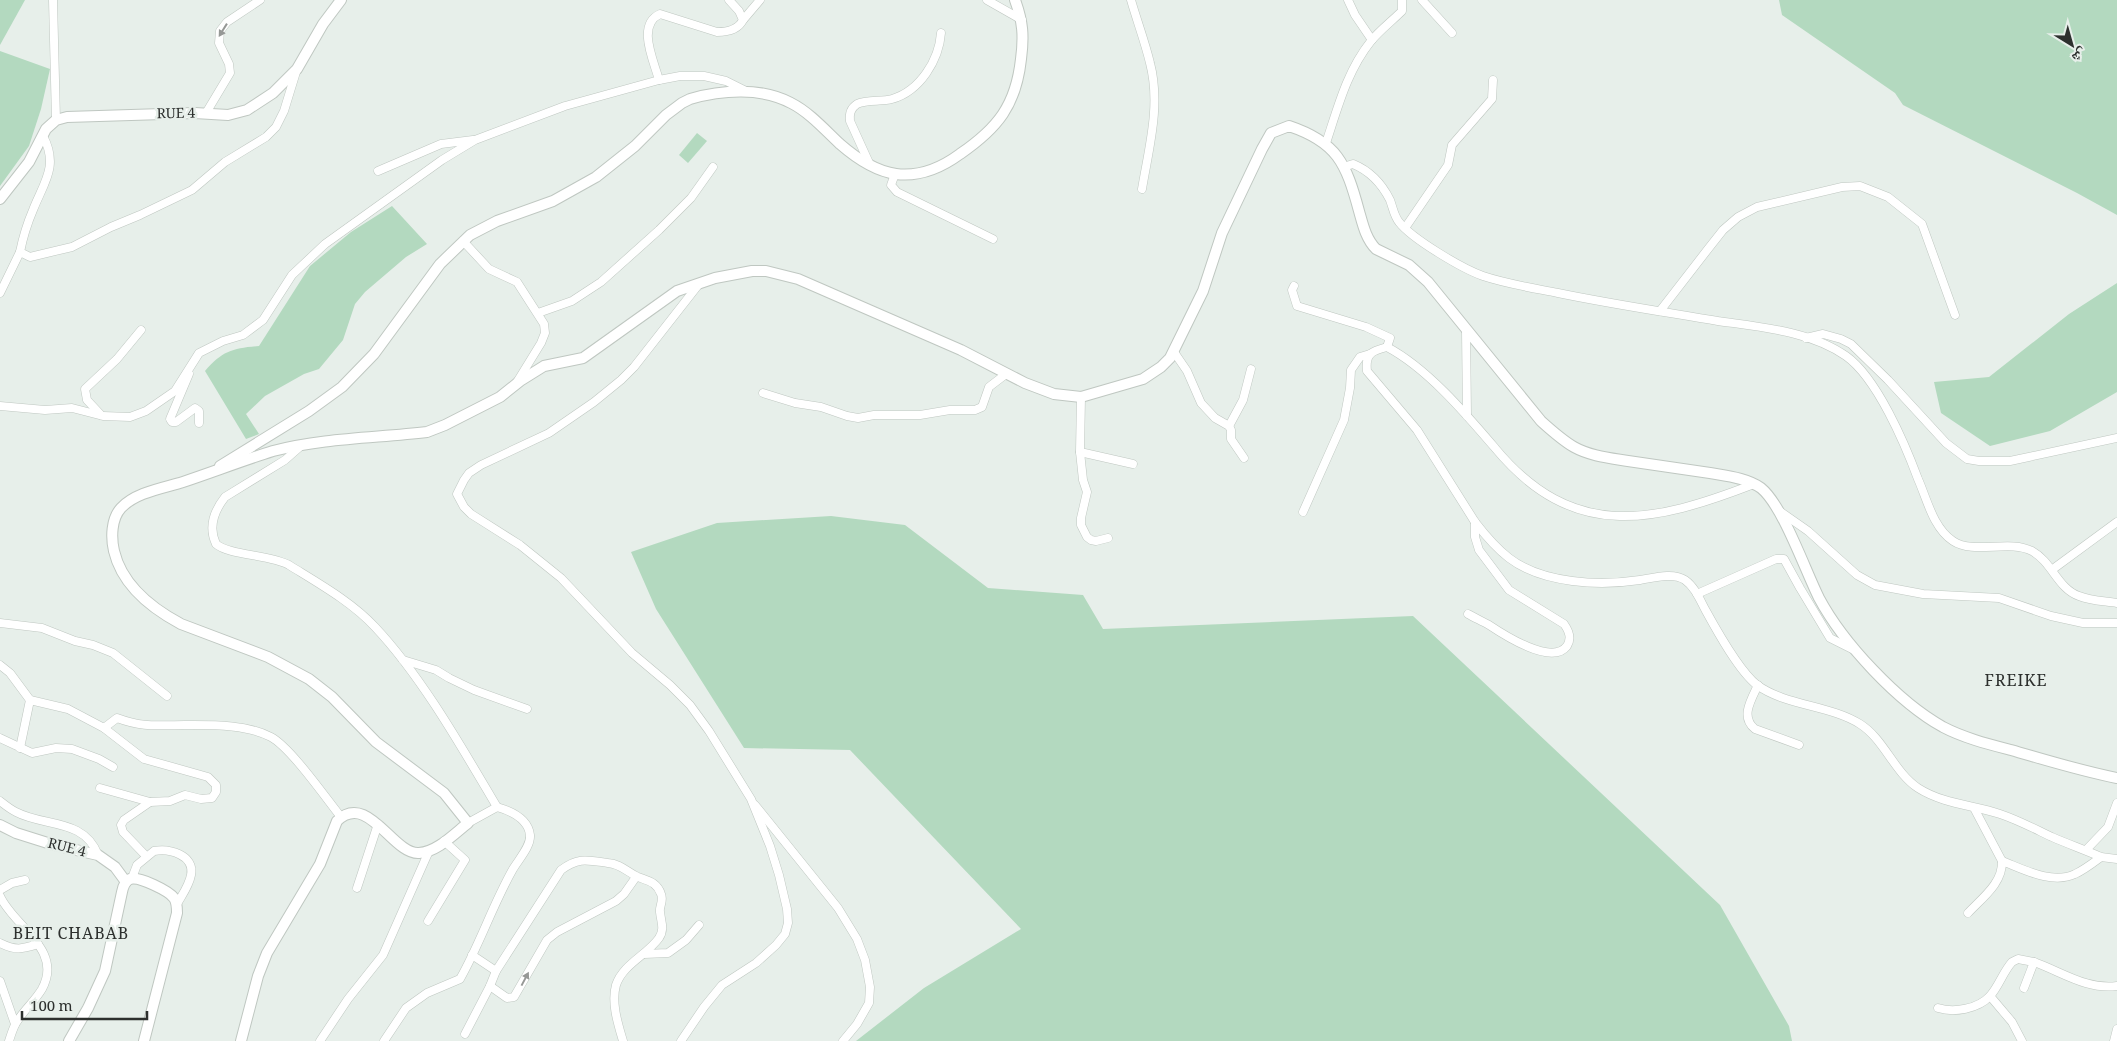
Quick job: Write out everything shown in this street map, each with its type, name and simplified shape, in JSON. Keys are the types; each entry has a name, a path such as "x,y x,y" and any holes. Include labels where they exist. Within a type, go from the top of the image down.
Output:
{"street":[{"path":"0,199 28,162 44,136 46,129 56,120 52,0"},
{"path":"206,113 230,73 229,64 219,43 220,31 227,22 260,0"},
{"name":"RUE 4","path":"56,120 75,116 206,113 228,115 246,110 273,93 297,69 340,0"},
{"path":"729,0 739,11 742,20"},
{"path":"659,80 647,35 647,26 652,18 660,14 717,32 732,30 741,24 742,20 760,0"},
{"path":"987,0 1022,20"},
{"path":"0,406 45,410 72,408 103,416 130,417 146,411 176,391 194,358 208,348 243,335 263,320 292,275 325,244 475,140 566,106 659,80 680,76 704,76 726,81 746,91 774,96 791,103 854,156 870,165 894,174 919,174 948,163 980,139 998,121 1015,94 1019,80 1023,42 1022,20 1015,0"},
{"path":"1131,0 1150,63 1154,88 1154,125 1142,189"},
{"path":"1348,0 1355,15 1372,40"},
{"path":"1326,143 1351,71 1372,40 1402,12 1402,0"},
{"path":"1422,0 1452,33"},
{"path":"870,165 852,126 850,112 857,105 892,99 912,87 934,62 940,45 941,33"},
{"path":"20,252 30,257 64,250 192,190 226,162 266,137 276,127 284,111 297,69"},
{"path":"1405,228 1448,166 1452,145 1492,99 1493,80"},
{"path":"208,474 342,387 374,354 429,278 463,241 497,222 553,201 589,182 615,164 666,115 682,103 698,97 746,91"},
{"path":"468,822 444,793 376,742 332,697 309,679 268,656 181,624 150,603 128,583 121,572 113,546 112,533 118,512 131,500 144,494 273,452 302,445 427,432 500,397 544,366 583,358 677,291 701,282 759,271 772,272 798,279 961,350 1006,374 1054,394 1081,397 1143,379 1161,368 1174,352 1203,291 1222,233 1262,149 1271,133 1289,126 1308,132 1326,143 1337,155 1356,199 1364,232 1372,245 1376,250 1417,271 1541,421 1557,435 1574,447 1602,456 1721,475 1754,484 1762,489 1778,510 1830,618 1856,652 1897,691 1944,727 1975,740 2117,778"},
{"path":"0,293 20,252 30,218 50,170 50,150 44,136"},
{"path":"378,171 441,144 475,140"},
{"path":"1343,167 1353,164 1371,174 1382,186 1389,198 1394,214 1405,228 1444,255 1483,276 1596,301 1792,333 1826,345 1847,356 1861,370 1899,433 1931,511 1945,535 1958,544 1968,547 1982,545 2029,549 2043,558 2062,583 2078,596 2117,603"},
{"path":"538,313 572,301 601,282 659,230 690,198 713,167"},
{"path":"894,174 891,185 897,192 993,240"},
{"path":"1660,311 1723,230 1738,217 1757,207 1842,187 1860,186 1888,197 1922,224 1955,315"},
{"path":"463,241 489,269 517,282 544,324 546,333 516,386"},
{"path":"701,282 634,367 621,380 594,402 549,433 481,465 464,480 457,494 464,507 471,514 520,546 561,578 632,653 677,692 709,731 751,799 838,908 857,939 866,960 870,987 869,1003 858,1024 843,1041"},
{"path":"1294,286 1292,290 1298,306 1366,327 1390,338 1387,347"},
{"path":"103,416 85,398 85,389 117,360 142,330"},
{"path":"1466,330 1468,416"},
{"path":"1806,338 1823,334 1842,339 1851,344 1879,370 1946,443 1967,459 1992,462 2010,461 2117,438"},
{"path":"1303,512 1344,420 1350,388 1351,370 1360,358 1387,347 1402,355 1468,416 1519,475 1536,489 1550,497 1594,514 1616,517 1647,515 1698,504 1754,484"},
{"path":"1174,352 1187,371 1201,403 1215,418 1229,426 1231,439 1244,458"},
{"path":"1370,354 1366,362 1367,371 1417,430 1475,522 1485,535 1510,559 1524,567 1546,575 1592,584 1679,577 1685,580 1697,594 1734,656 1758,685 1786,698 1861,724 1869,731 1908,780 1944,800 1999,814 2102,857 2117,859"},
{"path":"194,358 170,419 172,422 176,422 195,408 199,411 199,422"},
{"path":"1229,426 1244,400 1251,369"},
{"path":"763,393 795,403 821,407 858,418 874,415 920,415 950,410 975,410 982,407 989,387 1006,374"},
{"path":"1081,397 1080,452 1083,480 1087,492 1081,525 1087,537 1091,540 1096,541 1108,538"},
{"path":"302,445 289,458 225,497 214,516 211,527 213,538 219,546 287,564 355,609 375,626 403,660 497,807 514,813 523,820 530,836 460,979 427,992 406,1008 384,1041"},
{"path":"1080,452 1133,464"},
{"path":"1778,510 1808,531 1857,576 1875,585 1950,597 1999,598 2051,616 2083,623 2117,623"},
{"path":"1468,614 1533,649 1553,653 1563,650 1568,645 1570,638 1569,631 1564,624 1508,590 1479,550 1475,537 1475,522"},
{"path":"2053,569 2117,522"},
{"path":"1697,594 1781,558 1786,561 1830,638 1856,652"},
{"path":"0,623 42,628 75,641 105,648 167,696"},
{"path":"403,660 436,670 474,690 528,709"},
{"path":"0,665 10,673 30,700 68,709 104,728 144,760 208,777 216,785 216,792 212,798 201,799 185,795 170,801 150,802 100,788"},
{"path":"1758,685 1747,709 1750,725 1755,729 1799,745"},
{"path":"20,748 30,700"},
{"path":"104,728 117,718 133,724 154,727 185,725 238,727 262,733 272,738 285,749 341,817"},
{"path":"0,738 32,753 56,748 72,748 113,767"},
{"path":"681,1041 704,1007 722,985 756,963 785,934 788,909 779,875 751,799"},
{"path":"0,801 15,812 46,820 83,834 94,844 98,855"},
{"path":"146,856 123,832 121,825 124,820 150,802"},
{"path":"2086,850 2108,827 2117,803"},
{"path":"241,1041 258,976 267,953 320,864 333,826 341,817 358,814 378,824 406,851 417,854 429,851 468,822 497,807"},
{"path":"1968,913 2001,876 2002,861 1974,808"},
{"path":"357,888 378,824"},
{"name":"RUE 4","path":"0,825 16,833 54,845 98,855 129,880"},
{"path":"428,921 465,860 444,841"},
{"path":"69,1041 77,1036 105,971 122,892 137,865 154,850 169,850 183,855 190,865 192,872 190,882 177,904"},
{"path":"320,1041 348,999 383,955 429,851"},
{"path":"2002,861 2029,872 2055,877 2075,874 2102,857"},
{"path":"466,1034 496,971 561,870 578,860 616,864 636,877 655,884 662,898 659,910 663,926 662,934 644,954 630,965 616,985 614,996 616,1020 622,1041"},
{"path":"490,986 506,998 516,996 547,940 557,932 616,901 624,894 636,877"},
{"path":"0,890 12,883 25,880"},
{"path":"129,880 143,880 174,897 177,904 177,913 144,1041"},
{"path":"0,896 9,912 26,928 38,944 46,962 46,978 42,989 15,1024 9,1041"},
{"path":"644,954 668,953 686,940 699,925"},
{"path":"0,943 17,949 38,944"},
{"path":"472,955 496,971"},
{"path":"1938,1008 1949,1012 1962,1010 1990,996 2012,962 2018,959 2034,962 2089,985 2104,988 2117,986"},
{"path":"2024,988 2034,962"},
{"path":"0,981 15,1024"},
{"path":"1990,996 2012,1022 2022,1041"},
{"path":"2114,1041 2117,1028"}],"green space":[{"path":"0,0 25,0 0,45"},
{"path":"1779,0 2117,0 2117,215 1903,105 1895,93 1782,15"},
{"path":"0,51 50,69 41,109 29,146 0,186"},
{"path":"697,133 707,141 688,163 679,155"},
{"path":"392,206 427,244 406,257 365,292 355,304 343,340 319,369 304,374 265,396 246,414 259,434 246,439 205,371 217,359 229,352 259,346 310,266 351,232"},
{"path":"2117,283 2117,392 2050,431 1990,446 1941,413 1934,382 1989,377 2069,314"},
{"path":"831,516 905,525 988,588 1083,595 1103,629 1413,616 1720,905 1789,1026 1792,1041 856,1041 924,988 1021,929 850,750 744,748 656,609 631,552 717,523"}],"district":[{"name":"FREIKE","path":"2016,680"},
{"name":"BEIT CHABAB","path":"71,933"}]}
